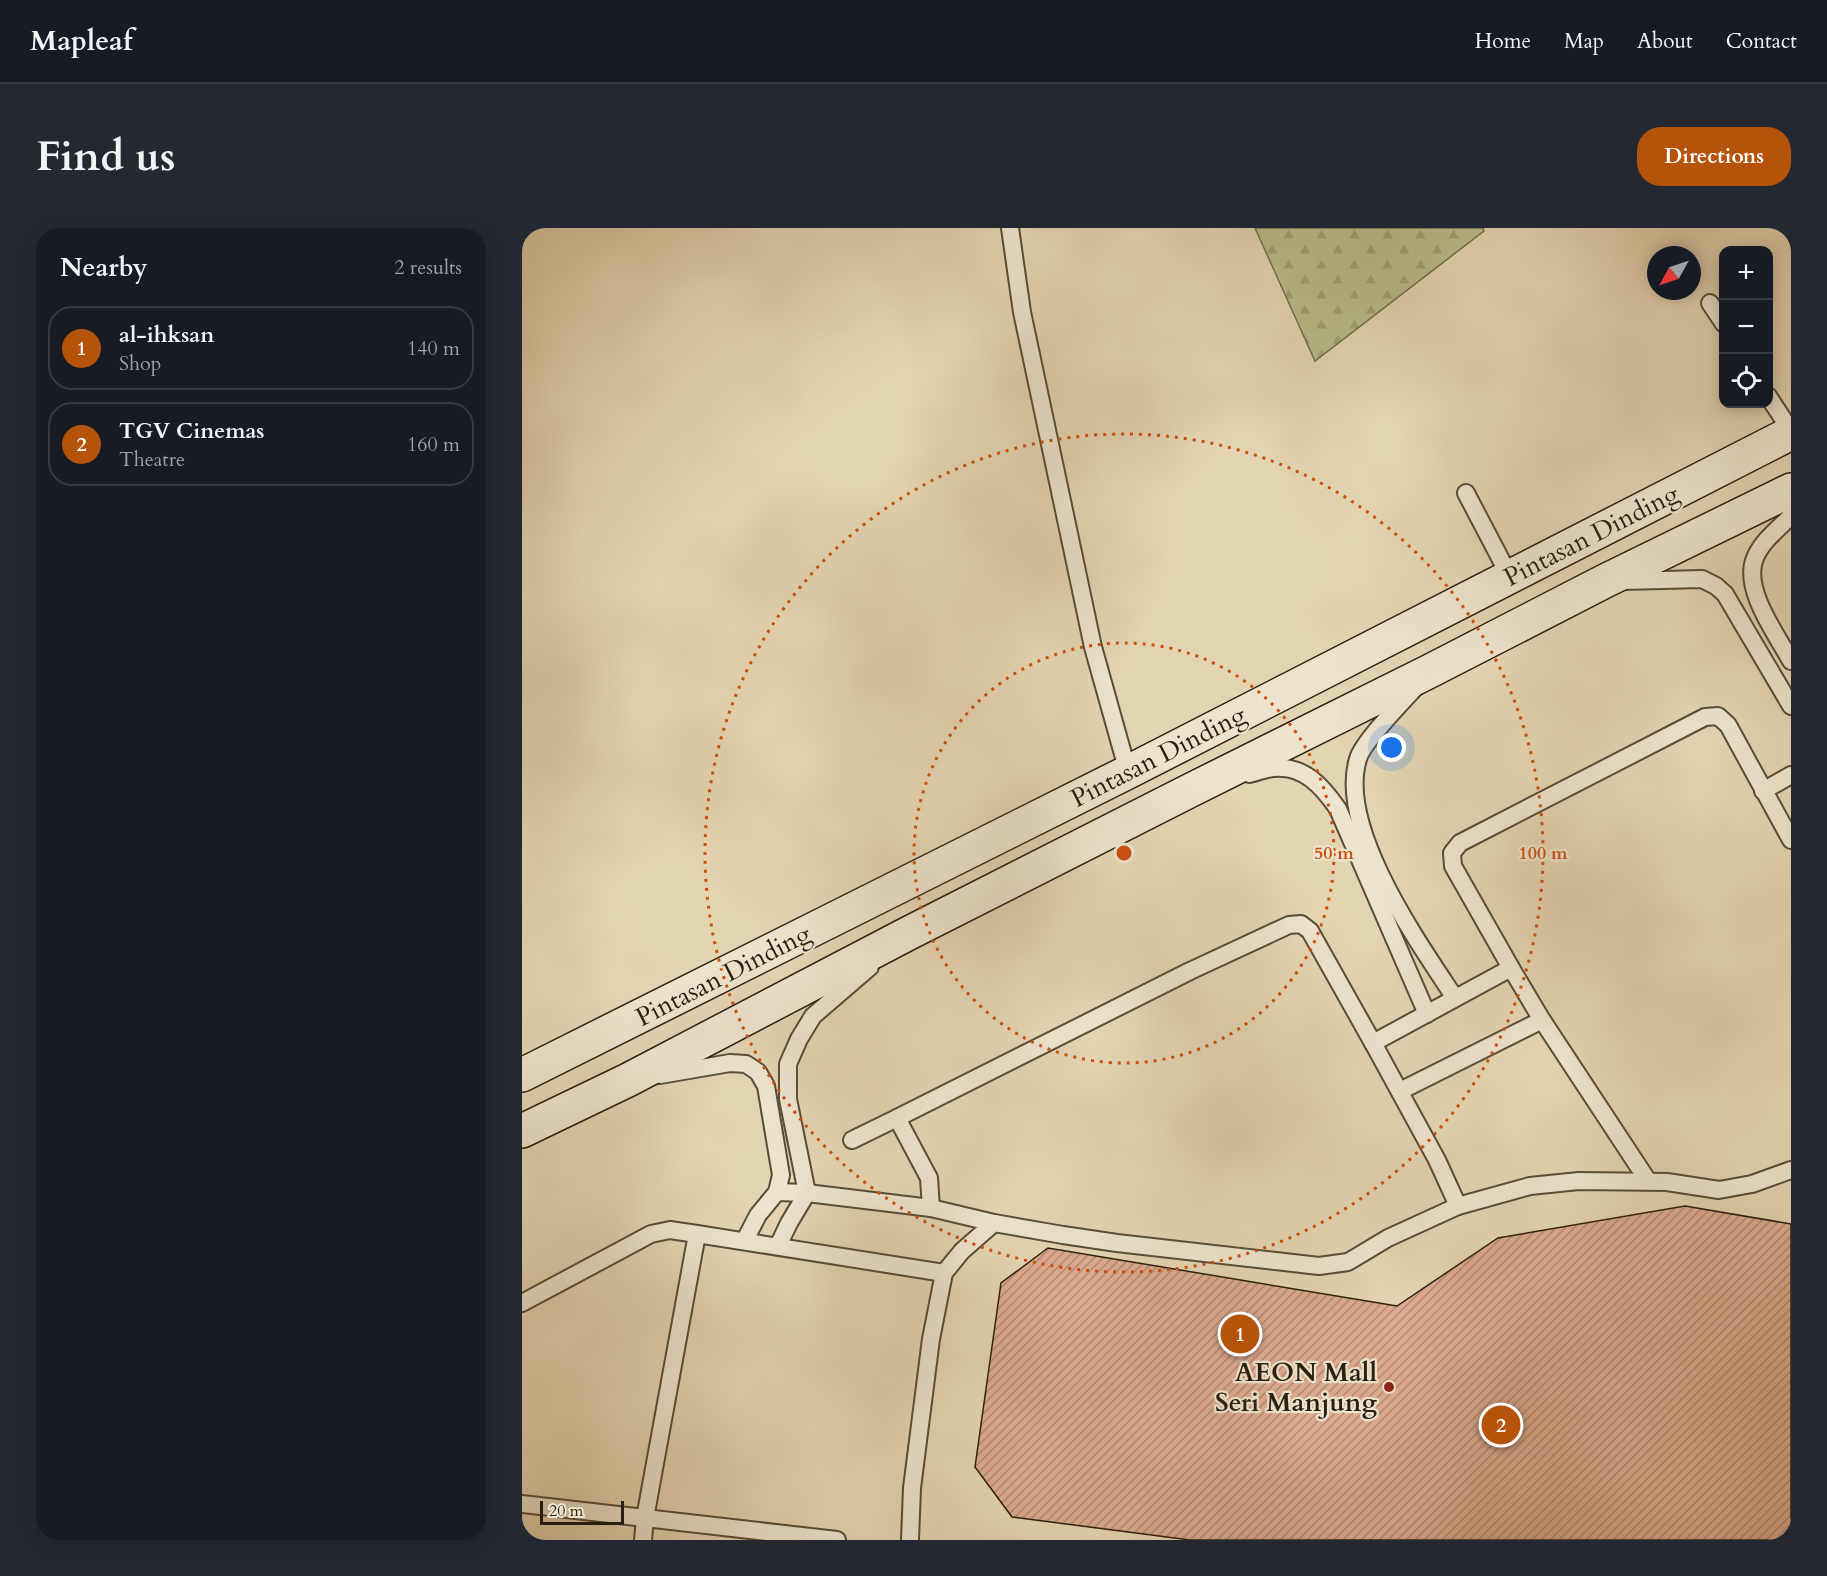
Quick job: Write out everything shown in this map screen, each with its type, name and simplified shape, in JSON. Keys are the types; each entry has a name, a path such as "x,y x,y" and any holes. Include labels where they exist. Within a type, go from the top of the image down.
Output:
{"main road":[{"name":"Pintasan Dinding","path":"522,1075 1128,772 1791,432"},
{"name":"Pintasan Dinding","path":"522,1131 628,1080 909,933 1193,789 1791,490"}],"lane":[{"path":"1010,228 1022,312 1093,647 1128,772"},
{"path":"1710,303 1719,316"},
{"path":"1773,404 1791,432"},
{"path":"1466,493 1510,577"},
{"path":"1791,516 1765,542 1754,559 1752,576 1757,600 1791,661"},
{"path":"1605,581 1702,579 1716,586 1725,594 1791,706"},
{"path":"1430,671 1358,756 1354,781 1360,824 1376,865 1399,912 1455,998"},
{"path":"1648,1181 1510,968 1454,866 1452,853 1460,843 1705,717 1718,716 1728,725 1791,840"},
{"path":"1193,789 1273,768 1296,770 1315,780 1338,809 1427,1014"},
{"path":"1763,791 1791,775"},
{"path":"852,1140 1190,971 1289,925 1301,924 1310,931 1400,1091 1437,1160 1458,1206"},
{"path":"778,1246 789,1222 807,1193 788,1099 788,1064 813,1016 909,933"},
{"path":"1373,1043 1510,968"},
{"path":"1400,1091 1542,1020"},
{"path":"628,1080 730,1063 746,1065 758,1072 766,1086 781,1175 777,1192 758,1215 745,1240"},
{"path":"897,1118 929,1178 931,1208"},
{"path":"777,1192 807,1193 931,1208 994,1223 1117,1243 1319,1266 1348,1262 1388,1238 1458,1206 1530,1186 1579,1181 1648,1181 1719,1190 1752,1184 1791,1170"},
{"path":"910,1540 912,1488 931,1338 944,1273 962,1251 994,1223"},
{"path":"522,1303 651,1234 670,1230 944,1273"},
{"path":"643,1540 645,1518 697,1233"},
{"path":"522,1504 837,1540"}],"green space":[{"path":"1255,228 1483,228 1484,231 1315,361"}],"building":[{"name":"AEON Mall Seri Manjung","path":"1685,1206 1791,1224 1791,1540 1190,1540 1012,1517 975,1467 1001,1283 1048,1248 1397,1306 1498,1238"}],"place":[{"name":"al-ihksan","path":"1240,1334"},
{"name":"AEON Mall Seri Manjung","path":"1389,1387"},
{"name":"TGV Cinemas","path":"1501,1425"}]}
